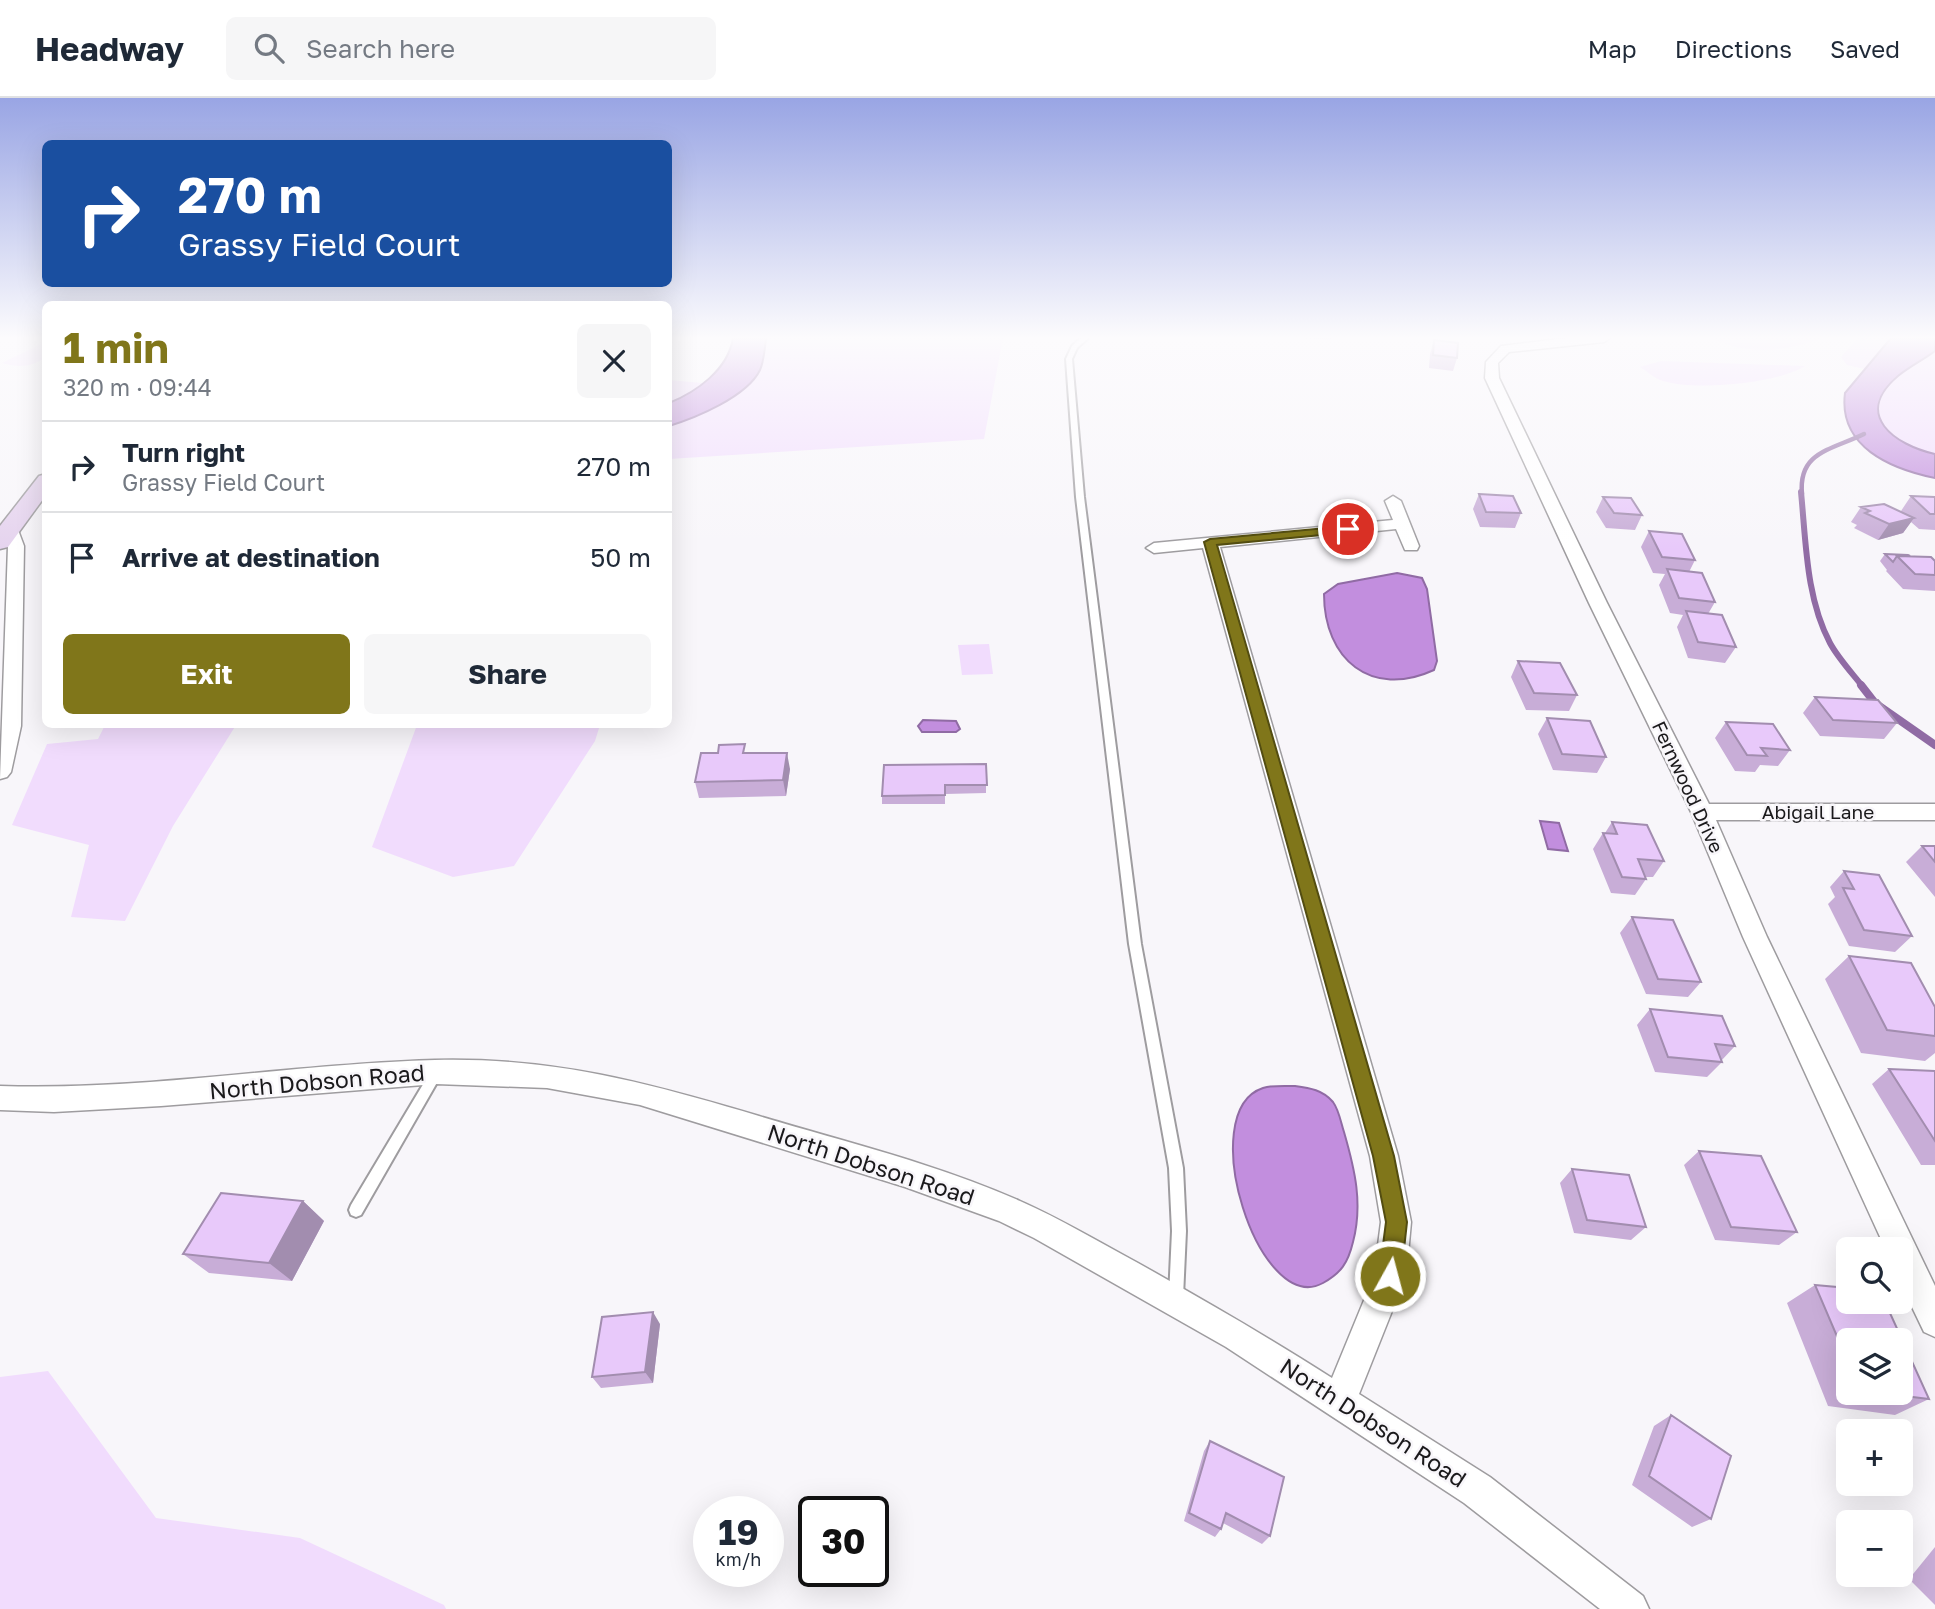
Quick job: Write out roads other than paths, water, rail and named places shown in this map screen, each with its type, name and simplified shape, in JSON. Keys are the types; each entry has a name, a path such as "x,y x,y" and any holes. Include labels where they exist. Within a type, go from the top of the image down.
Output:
{"main road":[{"path":"5,536 42,485"}],"street":[{"name":"Fernwood Drive","path":"1508,409 1598,603 1702,812 1755,937 1935,1321"},
{"path":"1393,501 1410,546"},
{"path":"1154,548 1403,524"},
{"path":"0,772 11,726 15,643 16,546 5,536"},
{"path":"1210,542 1384,1156 1396,1222 1390,1276 1340,1399"},
{"name":"Abigail Lane","path":"1702,812 1935,811"},
{"name":"North Dobson Road","path":"0,1098 54,1100 436,1072 503,1073 590,1082 640,1093 905,1173 1007,1210 1176,1300 1340,1399 1477,1490 1630,1609"}],"lane":[{"path":"1073,409 1080,497 1135,944 1176,1168 1179,1231 1176,1300"},
{"path":"356,1210 436,1072"}],"waterway":[{"path":"1802,494 1802,480 1811,461 1819,454 1864,434"},
{"path":"1801,492 1808,569 1822,626 1833,649 1863,687"},
{"path":"1861,685 1875,703 1935,745"}]}
